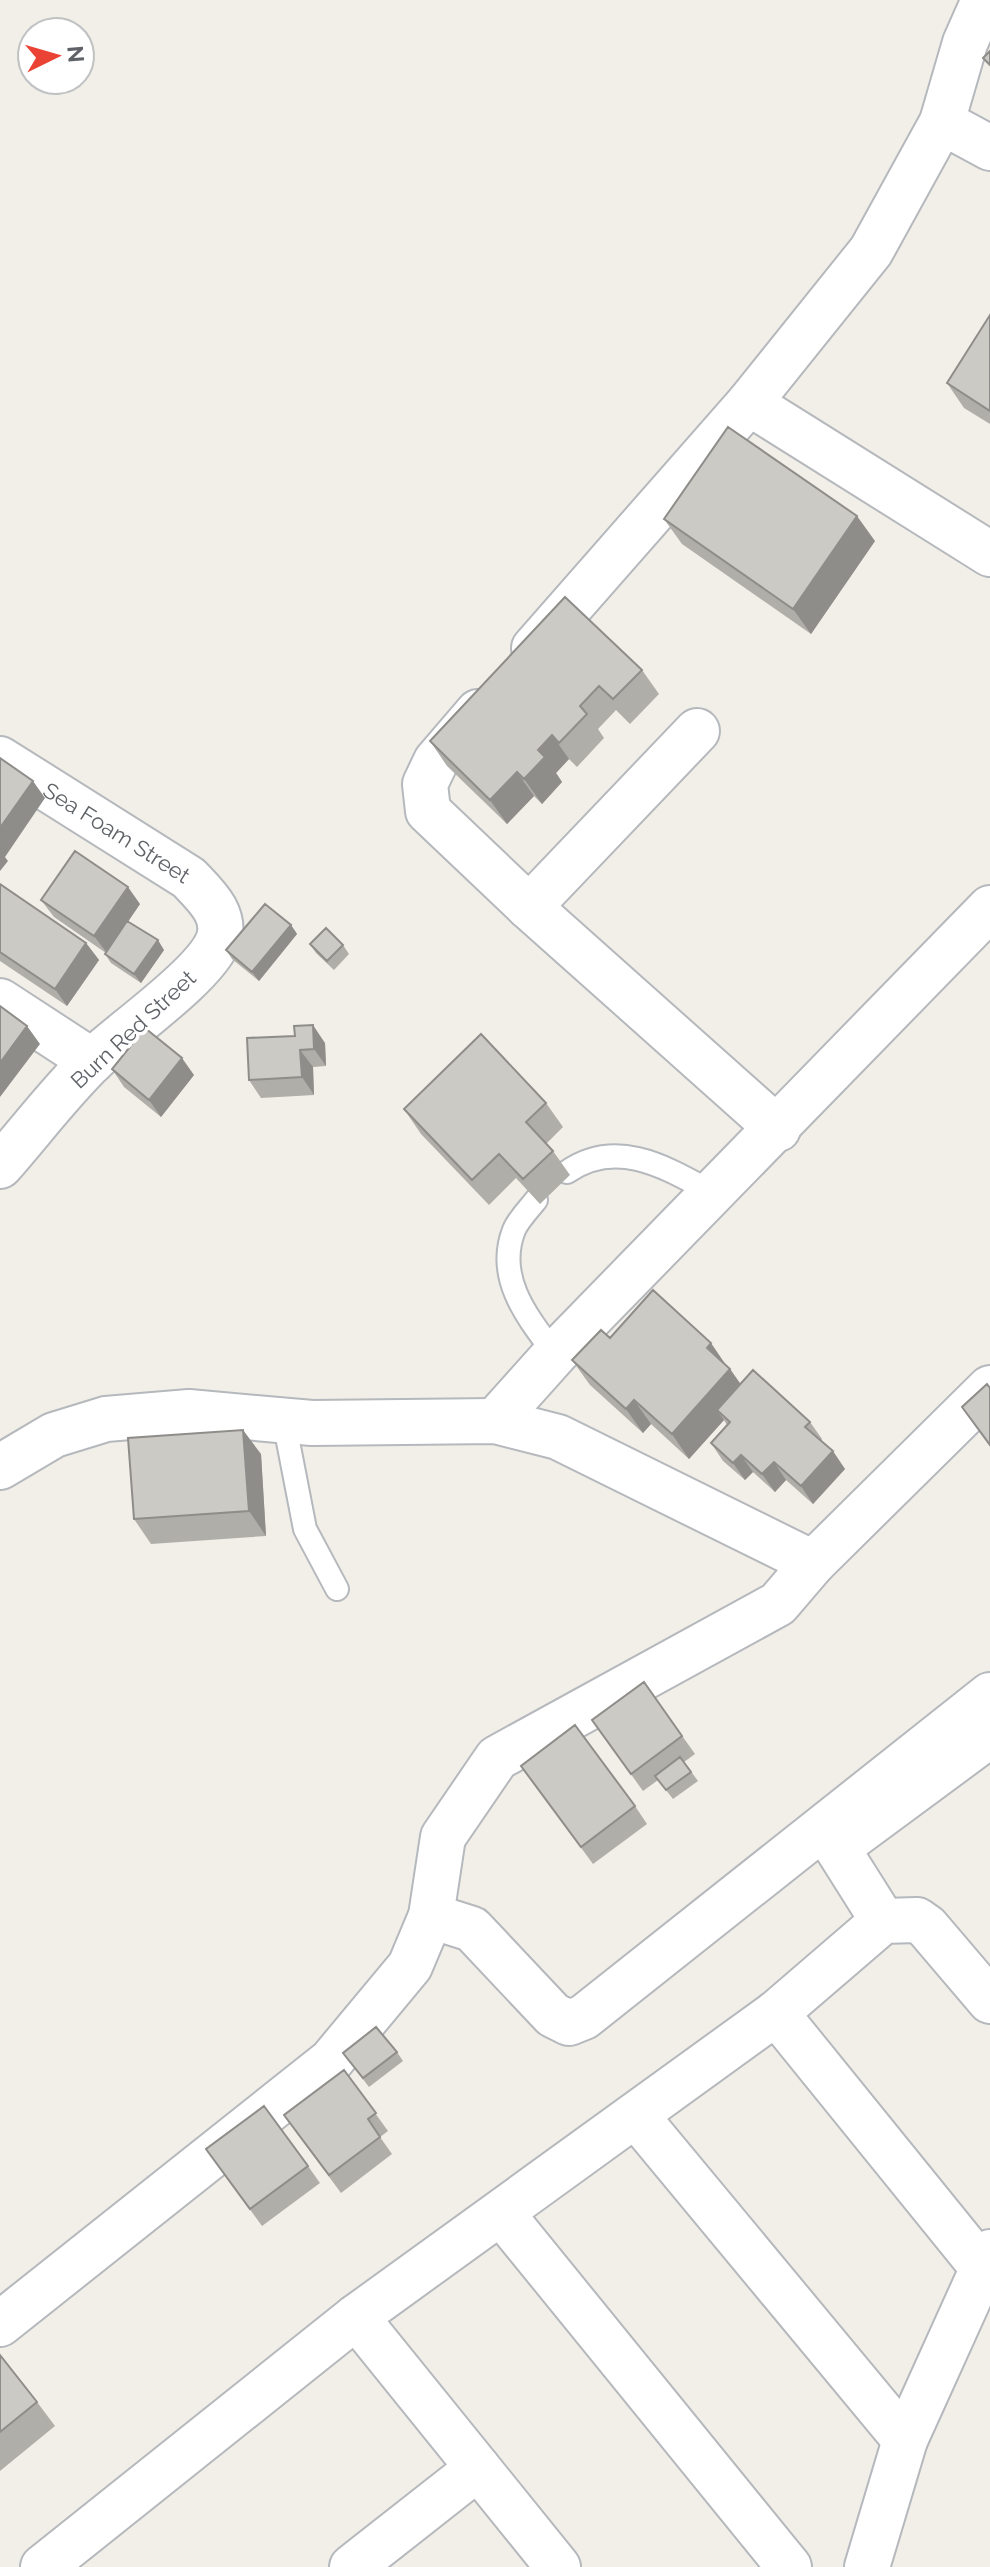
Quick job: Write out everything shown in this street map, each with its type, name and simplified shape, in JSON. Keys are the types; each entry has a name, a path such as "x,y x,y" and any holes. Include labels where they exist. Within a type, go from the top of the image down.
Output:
{"street":[{"path":"778,1129 529,907 428,811 425,784 436,761 749,403 871,251 942,122 965,43 984,0"},
{"path":"942,122 990,148"},
{"path":"749,403 990,554"},
{"path":"529,907 697,731"},
{"name":"Sea Foam Street","path":"0,759 189,878 210,900 220,920"},
{"path":"495,1421 555,1354 778,1129 990,908"},
{"name":"Burn Red Street","path":"0,1166 92,1061 200,966 218,941 220,920"},
{"path":"0,1001 92,1061"},
{"path":"0,2324 331,2061 410,1966 431,1916 443,1837 497,1758 778,1604 813,1563 990,1388"},
{"path":"0,1467 54,1435 106,1419 189,1412 284,1421 495,1421 558,1437 813,1563"},
{"path":"431,1916 472,1929 553,2015 569,2023 584,2017 990,1695"},
{"path":"883,1921 837,1848 990,1735"},
{"path":"43,2567 356,2317 637,2117 776,2013 883,1921 917,1920 927,1927 990,2001"},
{"path":"776,2013 986,2259 905,2440 867,2567"},
{"path":"637,2117 905,2440"},
{"path":"502,2214 789,2567"},
{"path":"356,2317 558,2567"},
{"path":"352,2567 478,2468"}],"lane":[{"path":"567,1172 584,1160 619,1155 655,1161 713,1193"},
{"path":"536,1200 514,1230 508,1272 521,1308 555,1354"},
{"path":"284,1421 305,1529 337,1589"}],"building":[{"path":"990,51 990,65 983,58"},
{"path":"990,315 990,411 947,383"},
{"path":"728,427 857,516 793,609 664,519"},
{"path":"565,597 642,670 613,699 599,686 580,706 587,714 559,743 552,735 538,750 545,757 524,779 517,772 490,800 430,741"},
{"path":"0,758 33,781 0,828"},
{"path":"75,851 128,887 94,936 41,900"},
{"path":"0,884 86,943 55,989 0,952"},
{"path":"265,904 291,925 252,972 226,950"},
{"path":"127,921 158,940 134,974 105,954"},
{"path":"326,928 343,945 327,961 310,944"},
{"path":"0,1006 27,1026 0,1063"},
{"path":"313,1025 314,1049 300,1050 302,1077 249,1080 247,1038 295,1036 294,1026"},
{"path":"145,1028 182,1058 149,1100 112,1069"},
{"path":"481,1034 546,1103 526,1122 553,1151 523,1179 499,1154 472,1180 404,1109"},
{"path":"653,1290 711,1343 707,1348 730,1369 672,1434 634,1400 626,1409 572,1360 601,1330 610,1338"},
{"path":"753,1370 810,1422 805,1427 833,1451 801,1486 774,1462 762,1474 741,1455 733,1463 711,1443 730,1422 717,1410"},
{"path":"987,1384 990,1388 990,1445 962,1407"},
{"path":"243,1430 249,1511 134,1519 128,1438"},
{"path":"644,1682 682,1736 631,1774 592,1720"},
{"path":"575,1725 635,1806 581,1847 521,1766"},
{"path":"680,1757 691,1772 666,1790 655,1776"},
{"path":"376,2027 397,2052 363,2078 343,2053"},
{"path":"344,2070 376,2113 368,2119 380,2137 329,2175 284,2115"},
{"path":"264,2106 308,2166 250,2209 206,2149"},
{"path":"0,2355 37,2402 0,2432"}]}
